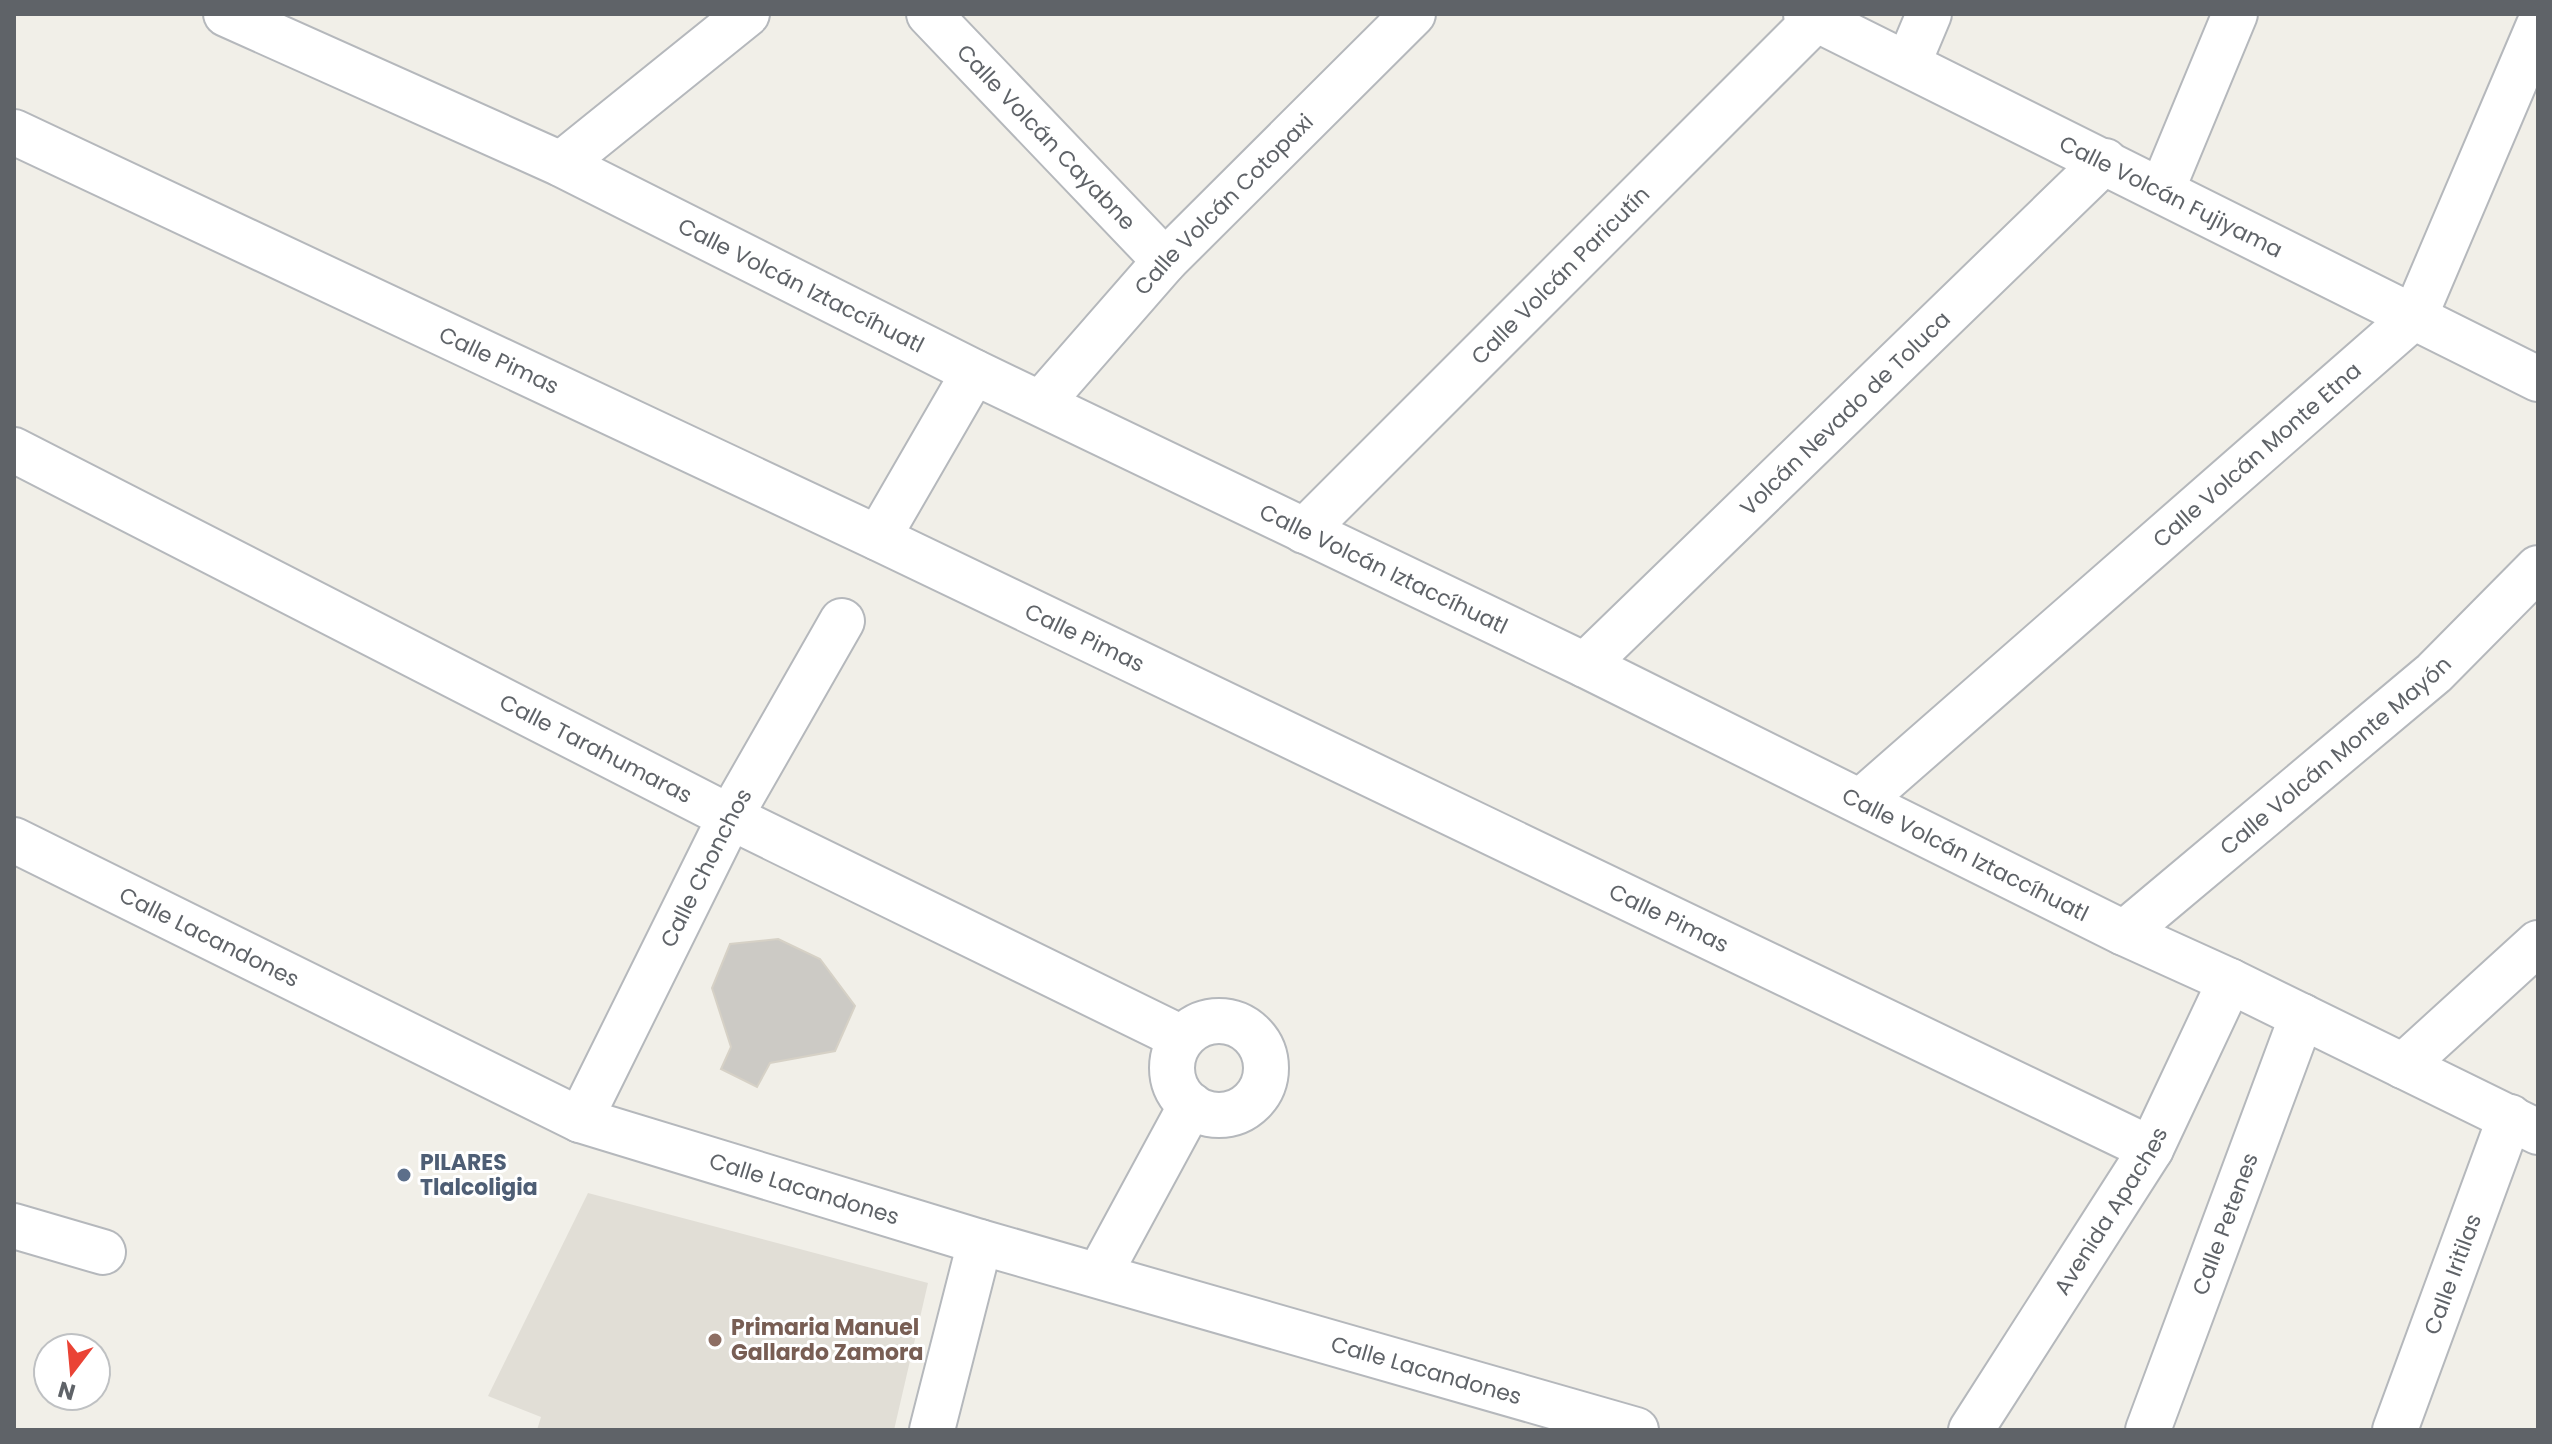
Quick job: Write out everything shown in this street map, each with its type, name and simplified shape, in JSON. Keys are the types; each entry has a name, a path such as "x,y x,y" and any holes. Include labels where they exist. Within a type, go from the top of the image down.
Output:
{"street":[{"path":"561,164 747,14"},
{"name":"Calle Volcán Cayabne","path":"929,14 1165,261"},
{"name":"Calle Volcán Cotopaxi","path":"1041,403 1165,261 1413,14"},
{"path":"1908,64 1929,14"},
{"path":"2162,190 2235,14"},
{"name":"Calle Volcán Fujiyama","path":"1811,17 2538,379"},
{"name":"Calle Volcán Paricutín","path":"1304,531 1811,17"},
{"name":"Calle Volcán Iztaccíhuatl","path":"250,19 561,164 974,372 1585,665 2124,933 2524,1124"},
{"name":"Calle Volcán Monte Etna","path":"1861,801 2415,316 2538,27"},
{"name":"Calle Pimas","path":"14,132 878,538 2151,1149"},
{"name":"Volcán Nevado de Toluca","path":"1585,665 2105,161"},
{"path":"878,538 974,372"},
{"name":"Calle Tarahumaras","path":"14,450 730,817 1182,1038"},
{"name":"Calle Volcán Monte Mayón","path":"2124,933 2434,673 2538,568"},
{"name":"Calle Chonchos","path":"580,1120 730,817 842,621"},
{"name":"Calle Lacandones","path":"14,840 580,1120 980,1242 1100,1273 1636,1430"},
{"path":"2403,1066 2538,943"},
{"name":"Avenida Apaches","path":"1971,1430 2151,1149 2230,981"},
{"name":"Calle Petenes","path":"2148,1430 2302,1016"},
{"path":"1232,1022 1258,1040 1265,1054 1264,1085 1243,1109 1229,1114 1213,1114 1191,1105 1176,1089 1172,1073 1172,1058 1182,1038 1201,1023 1232,1022"},
{"path":"1100,1273 1191,1105"},
{"name":"Calle Iritilas","path":"2395,1430 2524,1124"},
{"path":"14,1226 103,1252"},
{"path":"932,1430 980,1242"}],"shaded area":[{"name":"Primaria Manuel Gallardo Zamora","path":"588,1193 928,1283 894,1430 537,1430 541,1417 488,1396"}],"building":[{"path":"778,939 820,959 855,1006 835,1051 770,1063 757,1087 721,1069 731,1047 712,988 730,944"}],"place":[{"name":"PILARES Tlalcoligia","path":"404,1175"},
{"name":"Primaria Manuel Gallardo Zamora","path":"715,1340"}]}
